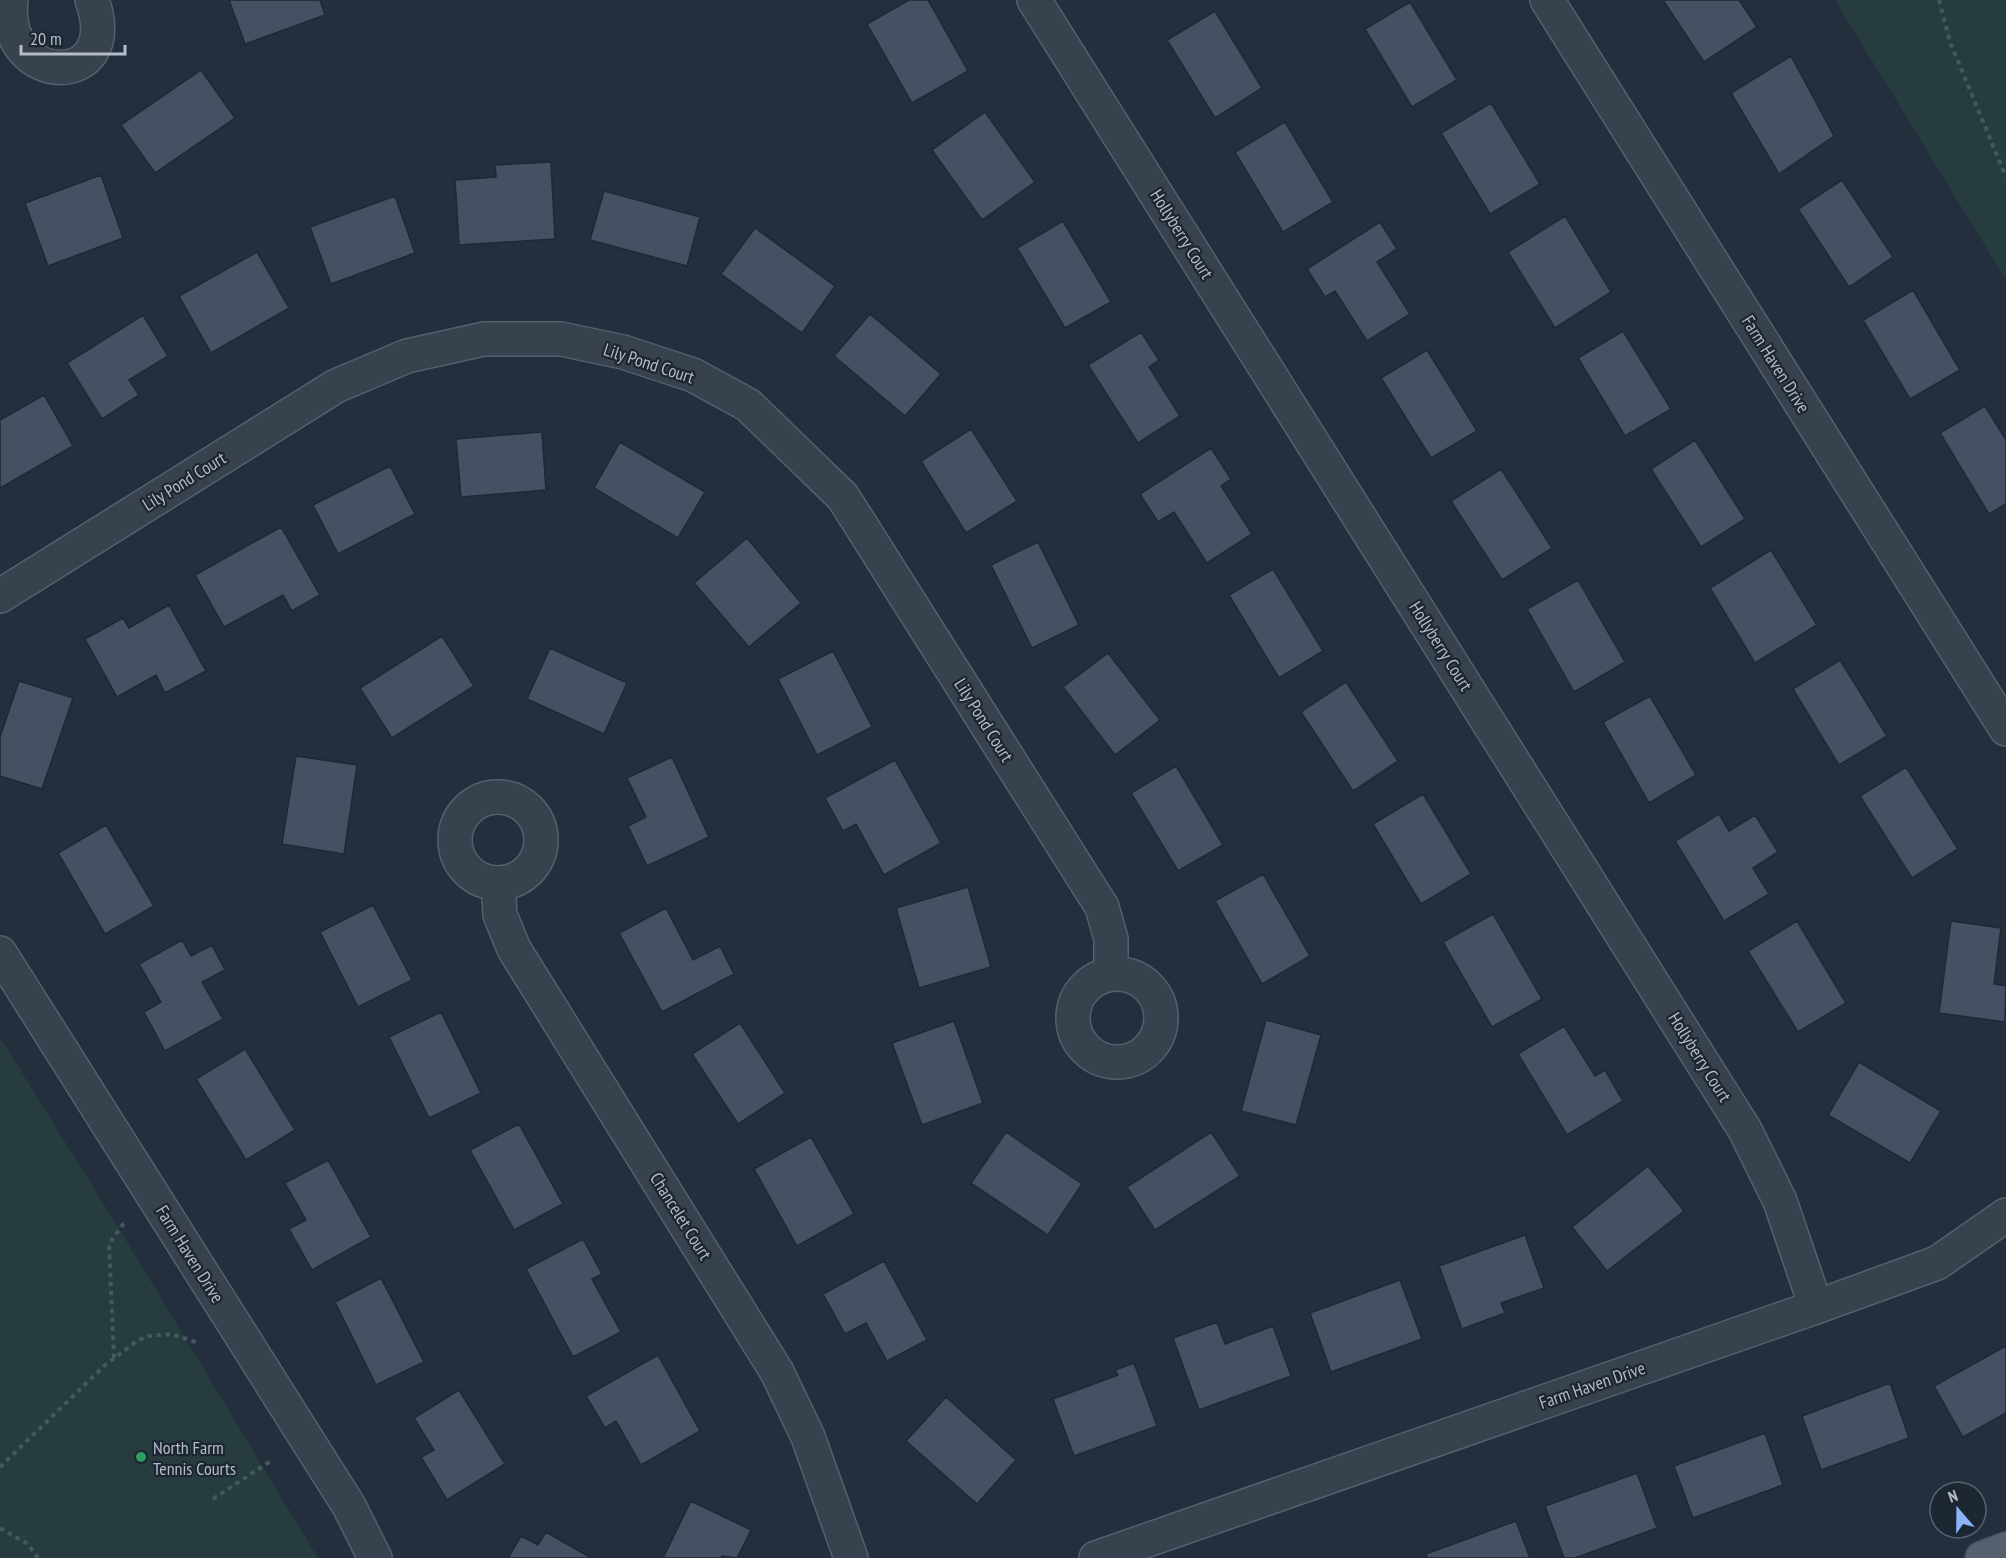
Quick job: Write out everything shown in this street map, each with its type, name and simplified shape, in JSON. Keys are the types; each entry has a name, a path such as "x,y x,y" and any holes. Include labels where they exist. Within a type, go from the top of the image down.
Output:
{"main road":[{"path":"1982,1558 2006,1549"}],"street":[{"path":"11,0 6,14 6,30 11,45 21,57 34,66 51,69 67,66 81,59 92,46 97,32 97,16 92,0"},
{"name":"Hollyberry Court","path":"1035,0 1745,1130 1780,1201 1816,1307"},
{"name":"Farm Haven Drive","path":"1547,0 2006,729"},
{"name":"Lily Pond Court","path":"0,596 336,386 407,356 484,339 561,339 623,352 693,375 748,405 843,497 1102,907 1111,939 1111,974"},
{"name":"Chancelet Court","path":"498,883 500,915 514,949 777,1372 808,1437 851,1558"},
{"name":"Farm Haven Drive","path":"0,953 349,1506 375,1558"},
{"name":"Farm Haven Drive","path":"1096,1558 1170,1546 1937,1263 2006,1215"}],"path":[{"path":"1939,0 1950,42 2006,177"},
{"path":"114,1358 110,1244 124,1223"},
{"path":"0,1467 96,1374 137,1341 148,1336 172,1334 198,1343"},
{"path":"213,1499 272,1460"},
{"path":"0,1528 28,1544 39,1558"}],"green space":[{"path":"1835,0 2006,0 2006,280"},
{"path":"0,1041 3,1042 118,1227 318,1558 0,1558"}],"building":[{"path":"229,0 320,0 325,15 245,44"},
{"path":"909,0 928,0 968,71 912,103 867,24"},
{"path":"1663,0 1739,0 1757,27 1704,62"},
{"path":"1410,2 1457,80 1412,107 1365,29"},
{"path":"1215,11 1262,88 1215,118 1167,40"},
{"path":"1791,56 1834,136 1779,174 1731,93"},
{"path":"201,70 235,118 155,173 121,125"},
{"path":"1491,103 1540,184 1490,214 1441,133"},
{"path":"985,112 1035,182 982,220 932,150"},
{"path":"1285,122 1333,202 1283,232 1235,152"},
{"path":"551,162 555,239 459,245 455,180 496,177 495,165"},
{"path":"101,175 123,238 48,266 25,203"},
{"path":"1842,180 1893,257 1849,287 1798,209"},
{"path":"604,191 700,217 687,266 590,240"},
{"path":"395,196 415,253 331,284 310,227"},
{"path":"1565,216 1611,292 1555,328 1508,252"},
{"path":"1063,221 1111,302 1065,328 1017,248"},
{"path":"1380,222 1397,249 1377,262 1410,314 1367,341 1335,291 1325,297 1307,269"},
{"path":"755,228 835,286 802,333 721,274"},
{"path":"257,252 289,308 211,353 179,296"},
{"path":"1913,290 1960,370 1910,399 1863,320"},
{"path":"870,314 941,374 905,416 834,356"},
{"path":"143,315 168,356 129,380 139,395 102,419 67,363"},
{"path":"1623,331 1671,409 1625,436 1578,358"},
{"path":"1141,332 1159,360 1149,367 1180,416 1138,443 1088,365"},
{"path":"1427,350 1477,431 1431,458 1381,378"},
{"path":"44,395 73,446 0,488 0,420"},
{"path":"1985,406 2006,440 2006,504 1989,514 1940,433"},
{"path":"971,429 1017,501 966,533 921,461"},
{"path":"542,432 546,490 461,497 456,439"},
{"path":"1695,440 1745,519 1701,547 1651,469"},
{"path":"620,442 705,492 678,538 594,488"},
{"path":"1211,448 1231,479 1221,486 1252,534 1207,563 1174,512 1158,522 1140,494"},
{"path":"390,466 415,514 338,554 313,505"},
{"path":"1501,469 1552,548 1502,580 1451,501"},
{"path":"281,527 320,595 292,611 283,595 224,627 195,575"},
{"path":"747,538 801,603 749,647 694,583"},
{"path":"1038,542 1079,625 1032,648 991,565"},
{"path":"1771,550 1817,625 1755,663 1710,588"},
{"path":"1273,569 1323,651 1279,678 1229,595"},
{"path":"1578,580 1625,662 1574,692 1527,609"},
{"path":"169,605 206,671 165,693 156,675 117,697 85,639 123,618 129,628"},
{"path":"442,636 474,686 392,738 360,688"},
{"path":"550,648 627,683 604,734 527,699"},
{"path":"833,651 872,727 817,755 778,679"},
{"path":"1108,653 1160,720 1115,755 1063,687"},
{"path":"1840,660 1887,736 1839,765 1793,689"},
{"path":"19,681 73,698 42,789 0,776 0,737"},
{"path":"1346,682 1398,761 1353,791 1301,712"},
{"path":"1650,696 1696,775 1649,803 1603,722"},
{"path":"296,756 357,765 344,854 282,844"},
{"path":"672,757 709,837 647,866 628,826 646,817 627,778"},
{"path":"895,760 941,843 884,875 856,824 843,831 825,798"},
{"path":"1176,766 1223,845 1178,871 1131,793"},
{"path":"1906,767 1958,849 1912,878 1860,796"},
{"path":"1423,794 1471,874 1421,904 1373,824"},
{"path":"1719,814 1729,831 1755,815 1778,852 1753,868 1769,894 1724,921 1675,841"},
{"path":"106,825 154,906 105,934 58,853"},
{"path":"1263,874 1310,956 1262,984 1215,901"},
{"path":"968,887 991,967 919,988 896,908"},
{"path":"373,905 412,980 358,1007 320,932"},
{"path":"666,908 693,960 720,946 734,974 662,1012 619,933"},
{"path":"1493,914 1542,999 1492,1027 1443,942"},
{"path":"1797,921 1846,1003 1798,1032 1748,951"},
{"path":"1951,921 2001,928 1994,984 2006,986 2005,1022 1939,1013"},
{"path":"182,940 191,956 212,945 225,970 202,982 223,1019 165,1051 144,1012 161,1002 139,964"},
{"path":"441,1012 481,1093 429,1118 389,1037"},
{"path":"1266,1020 1321,1035 1296,1125 1241,1111"},
{"path":"954,1021 983,1103 922,1125 892,1043"},
{"path":"740,1023 785,1093 738,1124 692,1054"},
{"path":"1564,1026 1595,1076 1605,1070 1623,1101 1567,1135 1518,1054"},
{"path":"245,1049 295,1130 246,1160 196,1079"},
{"path":"1859,1062 1941,1111 1910,1163 1828,1115"},
{"path":"519,1124 563,1204 514,1230 470,1150"},
{"path":"1006,1132 1082,1184 1048,1235 971,1183"},
{"path":"1211,1132 1240,1176 1155,1230 1127,1187"},
{"path":"811,1137 854,1214 797,1246 754,1169"},
{"path":"328,1160 371,1237 312,1270 289,1229 306,1220 285,1183"},
{"path":"1648,1166 1684,1211 1607,1271 1572,1227"},
{"path":"1525,1235 1544,1288 1501,1303 1505,1313 1462,1329 1439,1266"},
{"path":"583,1239 602,1274 592,1279 621,1332 573,1357 526,1269"},
{"path":"884,1261 927,1340 887,1361 866,1323 845,1334 823,1294"},
{"path":"381,1278 424,1362 376,1385 335,1302"},
{"path":"1400,1280 1422,1339 1331,1372 1310,1313"},
{"path":"1217,1322 1225,1344 1273,1326 1291,1376 1199,1410 1173,1338"},
{"path":"2006,1346 2006,1413 1963,1437 1934,1386"},
{"path":"658,1355 700,1431 641,1465 616,1421 605,1428 586,1396"},
{"path":"1134,1363 1157,1426 1074,1456 1053,1399 1118,1375 1115,1370"},
{"path":"1890,1383 1909,1438 1821,1470 1802,1416"},
{"path":"459,1390 505,1464 447,1500 421,1457 434,1450 414,1418"},
{"path":"946,1397 1016,1460 977,1504 906,1441"},
{"path":"1765,1433 1783,1485 1693,1518 1674,1466"},
{"path":"1637,1473 1657,1528 1575,1558 1564,1558 1545,1506"},
{"path":"691,1501 751,1530 737,1558 722,1556 721,1558 663,1558"},
{"path":"1516,1521 1530,1558 1427,1558 1426,1554"},
{"path":"546,1532 591,1558 508,1558 521,1536 538,1545"}],"place":[{"name":"North Farm Tennis Courts","path":"141,1457"}]}
